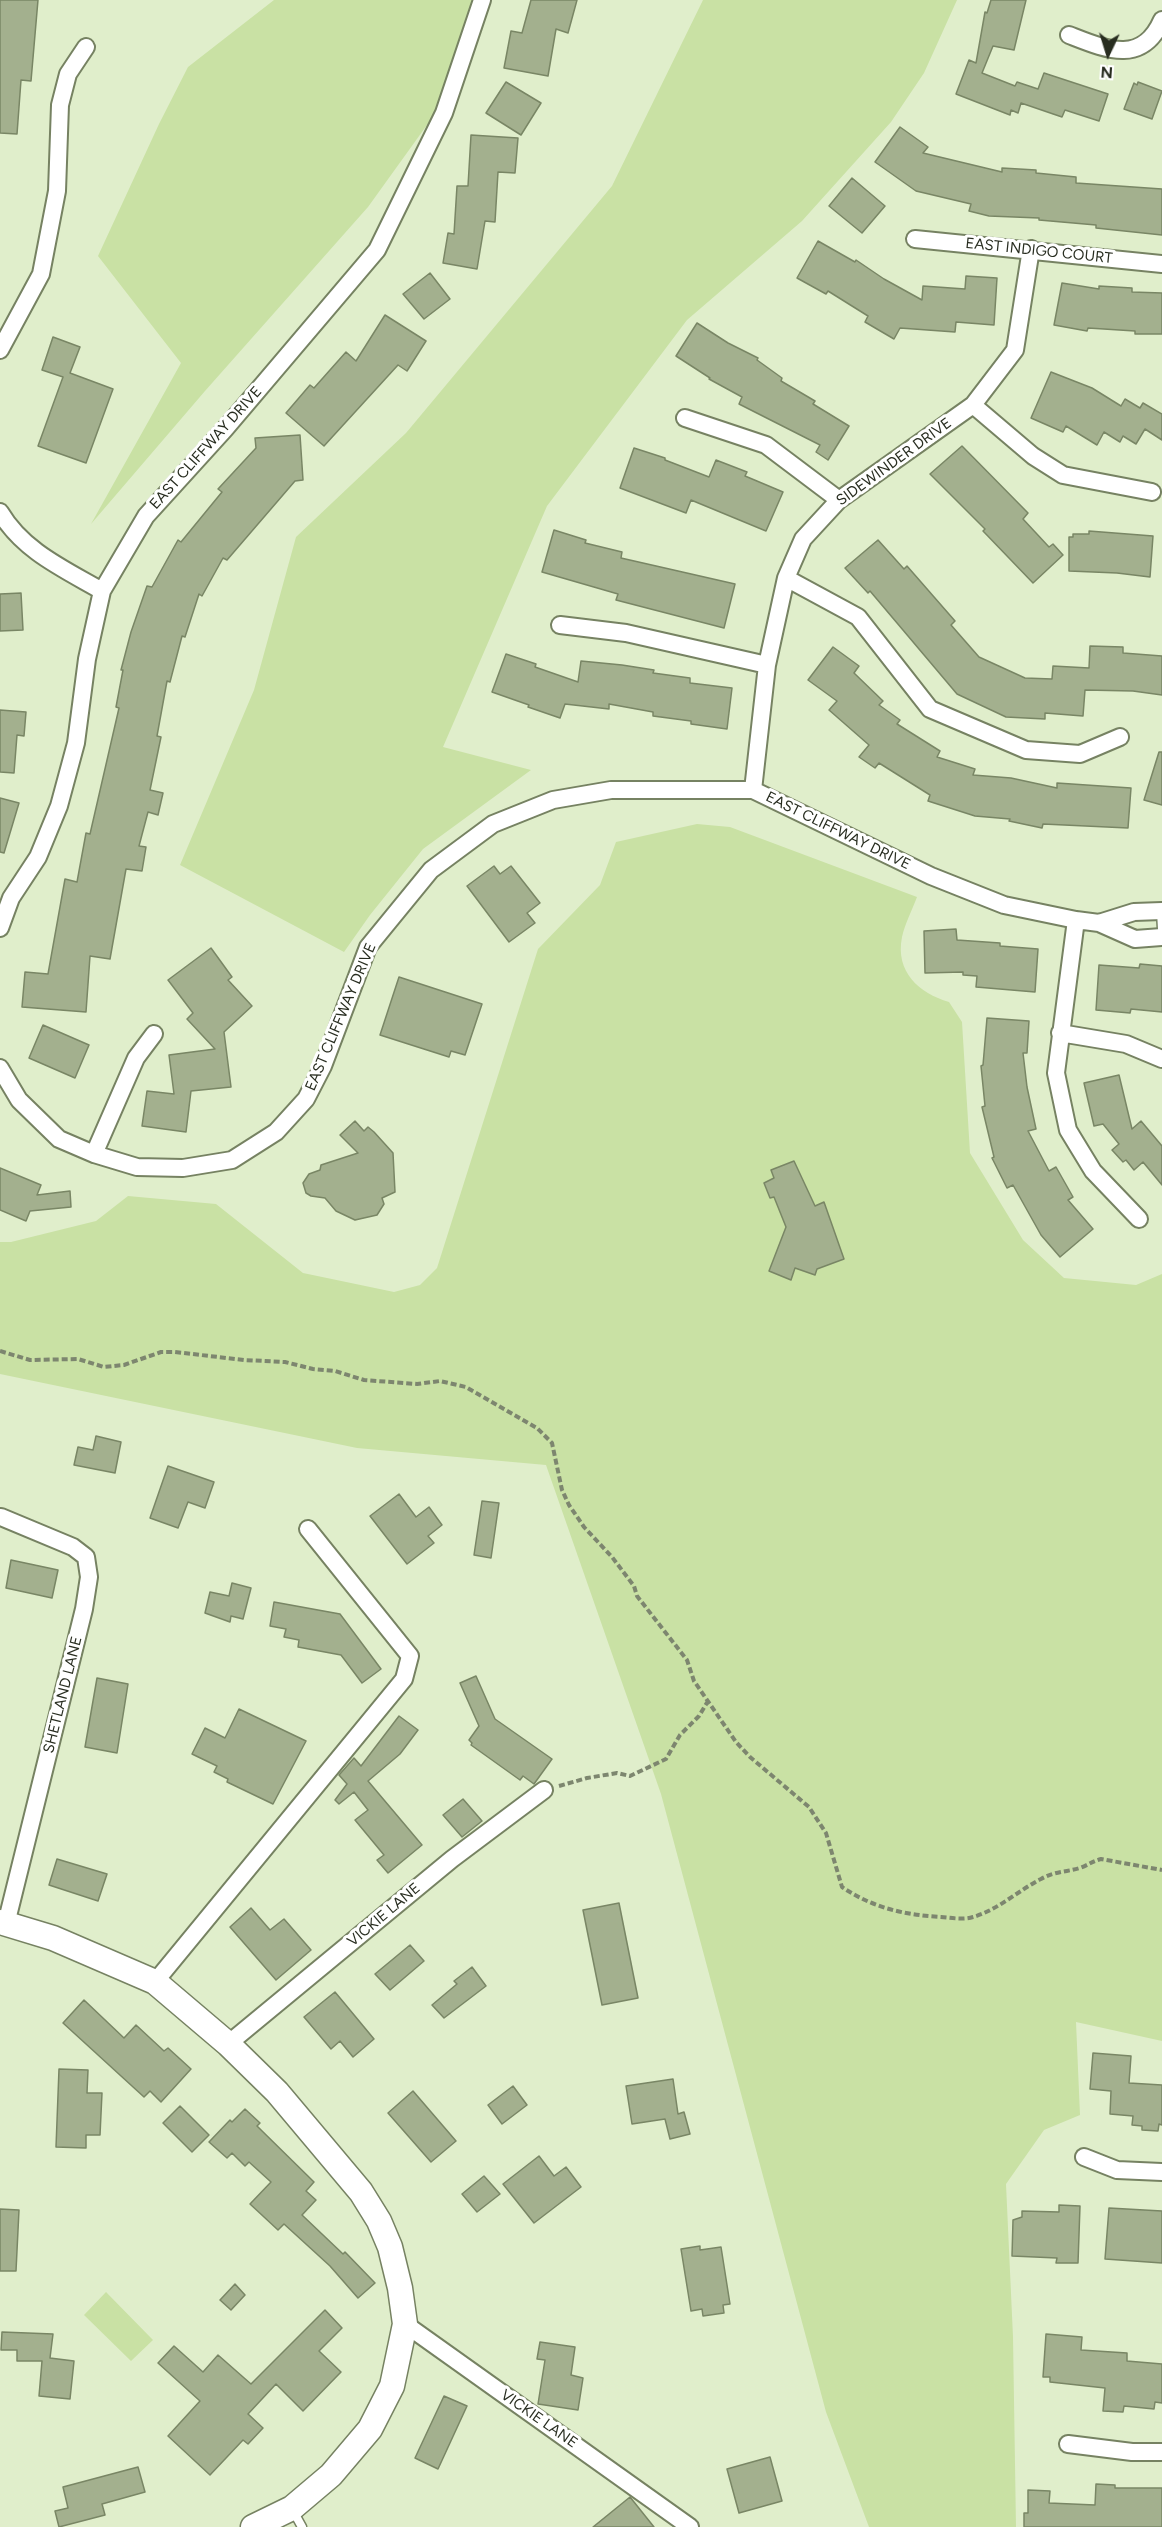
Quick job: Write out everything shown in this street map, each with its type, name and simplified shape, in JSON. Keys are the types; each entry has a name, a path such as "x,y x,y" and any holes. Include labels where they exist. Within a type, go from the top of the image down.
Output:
{"street":[{"name":"EAST CLIFFWAY DRIVE","path":"0,928 11,898 38,857 59,806 76,743 87,659 102,591 146,516 225,429 377,250 444,113 482,0"},
{"path":"1069,35 1107,48 1135,49 1147,43 1162,20"},
{"path":"0,350 41,274 57,190 60,105 68,74 86,47"},
{"name":"EAST INDIGO COURT","path":"915,238 1162,264"},
{"name":"SIDEWINDER DRIVE","path":"753,790 767,665 786,578 803,539 839,500 974,405 1015,350 1031,249"},
{"path":"974,405 1033,456 1063,475 1152,492"},
{"path":"685,418 766,445 839,500"},
{"path":"0,512 9,527 37,554 102,591"},
{"path":"786,578 858,617 930,709 1026,750 1080,754 1120,737"},
{"path":"560,625 626,633 767,665"},
{"name":"EAST CLIFFWAY DRIVE","path":"0,1068 19,1101 59,1139 94,1154 137,1167 183,1168 232,1160 276,1132 306,1099 323,1066 368,947 431,870 493,824 553,800 611,790 753,790 942,880 1004,905 1099,923 1135,939 1162,938"},
{"name":"EAST CLIFFWAY DRIVE","path":"1099,923 1134,912 1162,911"},
{"path":"1076,920 1056,1073 1068,1130 1093,1171 1139,1219"},
{"path":"1060,1033 1126,1044 1162,1059"},
{"path":"94,1154 136,1058 154,1034"},
{"name":"SHETLAND LANE","path":"1,1517 74,1547 87,1557 88,1577 84,1609 3,1923"},
{"path":"155,1982 404,1679 410,1656 308,1529"},
{"name":"VICKIE LANE","path":"228,2044 452,1858 544,1790"},
{"path":"3,1923 53,1938 155,1982 228,2044 277,2092 361,2192 379,2221 390,2247 400,2288 405,2324 392,2386 370,2429 331,2475 279,2521"},
{"path":"1084,2157 1117,2170 1162,2172"},
{"name":"VICKIE LANE","path":"405,2324 690,2527"},
{"path":"1068,2444 1132,2452 1162,2452"}],"lane":[{"path":"1162,911 1162,929"}],"path":[{"path":"0,1351 30,1360 78,1359 104,1367 124,1365 161,1352 175,1352 285,1362 313,1369 335,1371 364,1380 417,1384 441,1381 466,1387 537,1428 552,1443 562,1490 569,1505 584,1527 612,1557 634,1586 637,1596 687,1660 694,1681 736,1742 750,1757 809,1807 826,1833 842,1887 875,1906 922,1916 972,1918 988,1911 1043,1877 1062,1870 1080,1868 1092,1861 1101,1859 1162,1870"},
{"path":"544,1790 587,1778 617,1773 630,1776 666,1759 680,1735 699,1716 708,1701"}],"green space":[{"path":"274,0 486,0 468,68 368,207 91,524 181,363 98,256 188,67"},
{"path":"703,0 957,0 924,73 891,122 802,221 687,320 547,506 443,747 531,770 423,849 370,915 344,952 180,865 254,690 296,537 406,433 612,186"},
{"path":"697,824 730,827 917,897 902,937 902,961 906,971 919,987 949,1002 962,1022 970,1153 1023,1240 1064,1278 1136,1285 1162,1274 1162,2041 1076,2022 1080,2115 1044,2130 1006,2184 1013,2337 1016,2527 869,2527 826,2412 661,1794 546,1465 357,1448 0,1374 0,1242 11,1242 96,1221 128,1196 216,1204 303,1273 394,1292 420,1285 437,1268 538,949 600,885 616,842"},
{"path":"106,2292 153,2340 131,2361 84,2315"}],"building":[{"path":"0,0 38,0 31,81 21,80 17,134 0,133"},
{"path":"531,0 577,0 568,33 556,29 548,76 504,68 511,31 522,33"},
{"path":"991,0 1026,0 1014,50 993,46 982,73 1015,86 1017,82 1038,89 1044,73 1108,94 1099,121 1065,110 1062,117 1021,103 1018,113 1011,110 1010,115 956,94 969,60 976,63 985,12 987,13"},
{"path":"506,82 541,103 521,135 486,113"},
{"path":"1138,82 1162,91 1152,119 1124,109 1134,83 1137,85"},
{"path":"900,127 928,147 923,153 1002,172 1002,168 1036,170 1036,173 1076,177 1076,183 1162,189 1162,235 1096,228 1096,225 1039,220 1039,218 989,216 969,211 971,204 916,191 875,162"},
{"path":"471,135 518,138 515,173 498,172 495,222 485,221 477,269 443,263 448,233 454,234 457,186 468,186"},
{"path":"852,178 885,206 862,233 829,206"},
{"path":"818,241 855,262 856,260 922,300 923,286 965,289 966,276 997,278 994,325 956,322 955,332 900,328 894,339 865,322 868,316 828,291 826,294 797,278"},
{"path":"430,273 450,299 424,319 403,294"},
{"path":"1062,283 1099,289 1099,286 1132,288 1132,292 1162,293 1162,334 1135,334 1135,331 1088,328 1087,331 1054,325"},
{"path":"385,315 426,341 407,371 398,365 324,446 286,413 310,385 314,388 346,352 356,361"},
{"path":"697,323 728,343 758,358 757,360 782,378 781,381 815,401 813,404 849,426 828,460 816,452 820,445 739,404 742,397 709,379 676,356"},
{"path":"53,337 80,347 70,373 113,389 86,463 38,446 63,377 42,370"},
{"path":"1051,372 1092,388 1121,406 1125,399 1140,408 1143,403 1162,414 1162,440 1145,429 1136,444 1123,436 1120,442 1104,432 1097,445 1066,426 1063,432 1031,418"},
{"path":"300,435 303,480 295,481 227,560 223,558 202,596 199,594 185,637 182,636 170,682 167,681 157,736 161,737 150,790 163,793 158,815 148,812 139,846 146,847 142,871 126,869 110,959 90,956 86,1012 22,1007 25,972 48,974 65,879 77,882 86,833 90,834 119,708 116,707 123,670 121,670 147,586 152,587 178,540 181,542 222,492 218,489 256,448 255,438"},
{"path":"962,446 1028,513 1023,519 1049,547 1053,544 1063,555 1033,583 983,531 985,529 930,474"},
{"path":"634,448 665,458 665,460 709,477 716,460 747,472 745,476 783,492 766,531 691,500 686,513 620,488"},
{"path":"554,530 586,540 585,543 622,552 621,558 735,584 724,628 616,600 618,594 542,572"},
{"path":"1089,531 1153,536 1150,577 1069,571 1069,537 1073,537 1073,534 1089,534"},
{"path":"878,540 904,569 907,566 955,621 951,625 979,657 1025,678 1052,679 1053,666 1089,668 1090,646 1123,647 1123,653 1162,656 1162,695 1133,691 1085,690 1083,716 1045,713 1045,719 1006,717 957,694 870,591 868,593 845,568"},
{"path":"21,593 23,630 0,631 0,594"},
{"path":"833,647 859,666 854,673 883,701 879,705 900,720 897,724 940,751 937,757 975,769 973,775 1011,778 1057,788 1057,783 1131,788 1128,828 1043,824 1042,828 1009,821 1010,819 975,816 928,801 930,795 879,763 875,768 859,757 869,745 829,710 837,701 808,680"},
{"path":"506,654 578,682 581,661 654,670 653,673 690,678 690,683 732,688 727,729 653,716 653,712 609,704 609,709 565,704 560,718 492,692"},
{"path":"0,710 26,712 24,736 17,735 14,773 0,772"},
{"path":"1159,752 1162,752 1162,805 1144,800"},
{"path":"0,798 19,803 4,853 0,852"},
{"path":"494,866 500,874 511,866 540,903 527,913 535,923 509,942 467,886"},
{"path":"956,929 957,940 1038,949 1035,992 976,987 977,976 963,975 963,972 925,973 924,931"},
{"path":"211,948 232,977 228,980 252,1006 224,1032 231,1087 191,1091 186,1132 142,1126 147,1091 174,1094 169,1055 215,1049 187,1019 193,1013 168,980"},
{"path":"1140,964 1162,966 1162,1012 1131,1009 1130,1013 1096,1010 1099,965 1139,968"},
{"path":"399,977 482,1004 465,1055 451,1051 449,1057 380,1035"},
{"path":"987,1018 1029,1021 1027,1053 1023,1053 1036,1129 1028,1131 1049,1171 1056,1167 1073,1197 1068,1200 1093,1229 1060,1257 1041,1235 1013,1185 1007,1188 992,1158 994,1157 982,1107 985,1106 981,1066 983,1065"},
{"path":"43,1025 89,1045 75,1078 29,1058"},
{"path":"1119,1075 1132,1129 1141,1121 1162,1146 1162,1185 1143,1162 1134,1170 1126,1160 1123,1162 1112,1150 1119,1144 1103,1124 1094,1126 1084,1083"},
{"path":"355,1121 364,1131 368,1127 374,1132 393,1153 395,1192 382,1198 384,1204 377,1215 355,1220 336,1211 325,1198 306,1193 303,1183 309,1174 320,1170 321,1165 358,1153 340,1135"},
{"path":"794,1161 815,1206 824,1202 844,1259 817,1269 815,1275 795,1268 791,1280 769,1271 786,1227 774,1197 770,1198 764,1183 774,1178 771,1170"},
{"path":"0,1168 41,1185 37,1195 70,1191 71,1207 30,1211 26,1221 0,1210"},
{"path":"96,1436 121,1442 115,1473 74,1465 78,1447 93,1450"},
{"path":"168,1466 214,1482 205,1508 188,1502 178,1528 150,1518"},
{"path":"399,1494 416,1517 429,1507 442,1525 428,1536 434,1543 407,1564 370,1516"},
{"path":"482,1501 499,1503 491,1558 474,1555"},
{"path":"11,1560 58,1570 52,1598 6,1588"},
{"path":"232,1583 251,1588 243,1619 231,1616 230,1622 205,1613 210,1592 229,1596"},
{"path":"274,1602 340,1614 381,1669 362,1683 341,1655 298,1647 299,1640 284,1637 286,1629 270,1626"},
{"path":"476,1676 495,1719 552,1759 534,1784 523,1776 520,1780 471,1745 469,1740 479,1726 460,1683"},
{"path":"97,1678 128,1684 117,1753 85,1747"},
{"path":"239,1709 306,1741 273,1804 227,1782 228,1779 214,1772 217,1766 192,1754 205,1728 225,1738"},
{"path":"399,1716 418,1730 400,1754 368,1781 422,1845 388,1873 377,1860 384,1855 355,1820 368,1810 354,1792 339,1804 335,1800 347,1784 339,1775 354,1758 361,1766"},
{"path":"463,1799 482,1821 462,1837 443,1815"},
{"path":"57,1859 107,1874 98,1901 49,1885"},
{"path":"619,1903 638,1998 602,2005 583,1910"},
{"path":"251,1908 270,1930 284,1919 311,1950 276,1980 230,1927"},
{"path":"410,1945 424,1961 390,1990 375,1974"},
{"path":"472,1967 486,1986 444,2018 432,2005 457,1984 454,1981"},
{"path":"335,1992 374,2039 353,2057 340,2041 331,2049 304,2017"},
{"path":"84,2000 124,2038 136,2025 164,2051 168,2048 191,2069 161,2102 150,2091 144,2097 63,2023"},
{"path":"1093,2053 1131,2056 1129,2083 1162,2085 1162,2125 1159,2124 1158,2131 1142,2130 1142,2126 1132,2125 1133,2116 1110,2114 1111,2091 1090,2089"},
{"path":"59,2069 88,2070 87,2093 102,2093 100,2135 86,2135 86,2148 56,2147"},
{"path":"673,2079 678,2114 684,2112 690,2134 670,2139 665,2119 632,2124 626,2086"},
{"path":"513,2086 527,2105 502,2124 488,2105"},
{"path":"413,2091 456,2141 431,2162 388,2113"},
{"path":"180,2106 209,2135 192,2152 163,2123"},
{"path":"245,2109 260,2123 257,2126 314,2182 306,2191 316,2200 302,2215 343,2254 345,2252 375,2283 358,2298 330,2266 284,2224 278,2230 250,2204 271,2182 249,2162 245,2166 232,2153 227,2158 209,2142 230,2120 232,2122"},
{"path":"539,2156 554,2176 566,2167 581,2187 534,2223 503,2184"},
{"path":"484,2176 500,2194 477,2212 462,2194"},
{"path":"1059,2205 1080,2206 1078,2263 1056,2263 1057,2258 1012,2256 1013,2220 1022,2217 1022,2211 1059,2212"},
{"path":"1109,2208 1162,2211 1162,2263 1105,2259"},
{"path":"0,2209 19,2210 16,2271 0,2271"},
{"path":"700,2246 700,2250 721,2247 730,2304 723,2305 724,2313 703,2316 702,2309 691,2311 681,2249"},
{"path":"235,2284 245,2295 231,2310 220,2300"},
{"path":"325,2310 342,2328 319,2351 341,2372 303,2411 276,2384 248,2414 263,2428 248,2444 243,2440 210,2475 168,2436 200,2401 158,2363 174,2346 203,2372 218,2355 251,2384"},
{"path":"2,2332 53,2334 50,2358 74,2361 70,2399 39,2396 42,2361 17,2361 17,2350 1,2350"},
{"path":"1046,2334 1082,2337 1081,2350 1127,2353 1127,2361 1162,2364 1162,2403 1155,2402 1154,2409 1124,2406 1123,2412 1103,2411 1105,2388 1050,2382 1050,2377 1043,2377"},
{"path":"540,2342 575,2347 571,2375 583,2378 578,2410 538,2404 545,2360 537,2359"},
{"path":"444,2396 467,2406 438,2469 415,2458"},
{"path":"770,2457 782,2501 739,2513 727,2469"},
{"path":"138,2467 145,2492 102,2504 105,2515 59,2527 55,2511 68,2508 63,2487"},
{"path":"1096,2484 1115,2485 1115,2488 1162,2488 1162,2527 1024,2527 1024,2513 1028,2513 1028,2490 1050,2491 1049,2503 1095,2505"},
{"path":"630,2497 654,2527 593,2527"}]}
